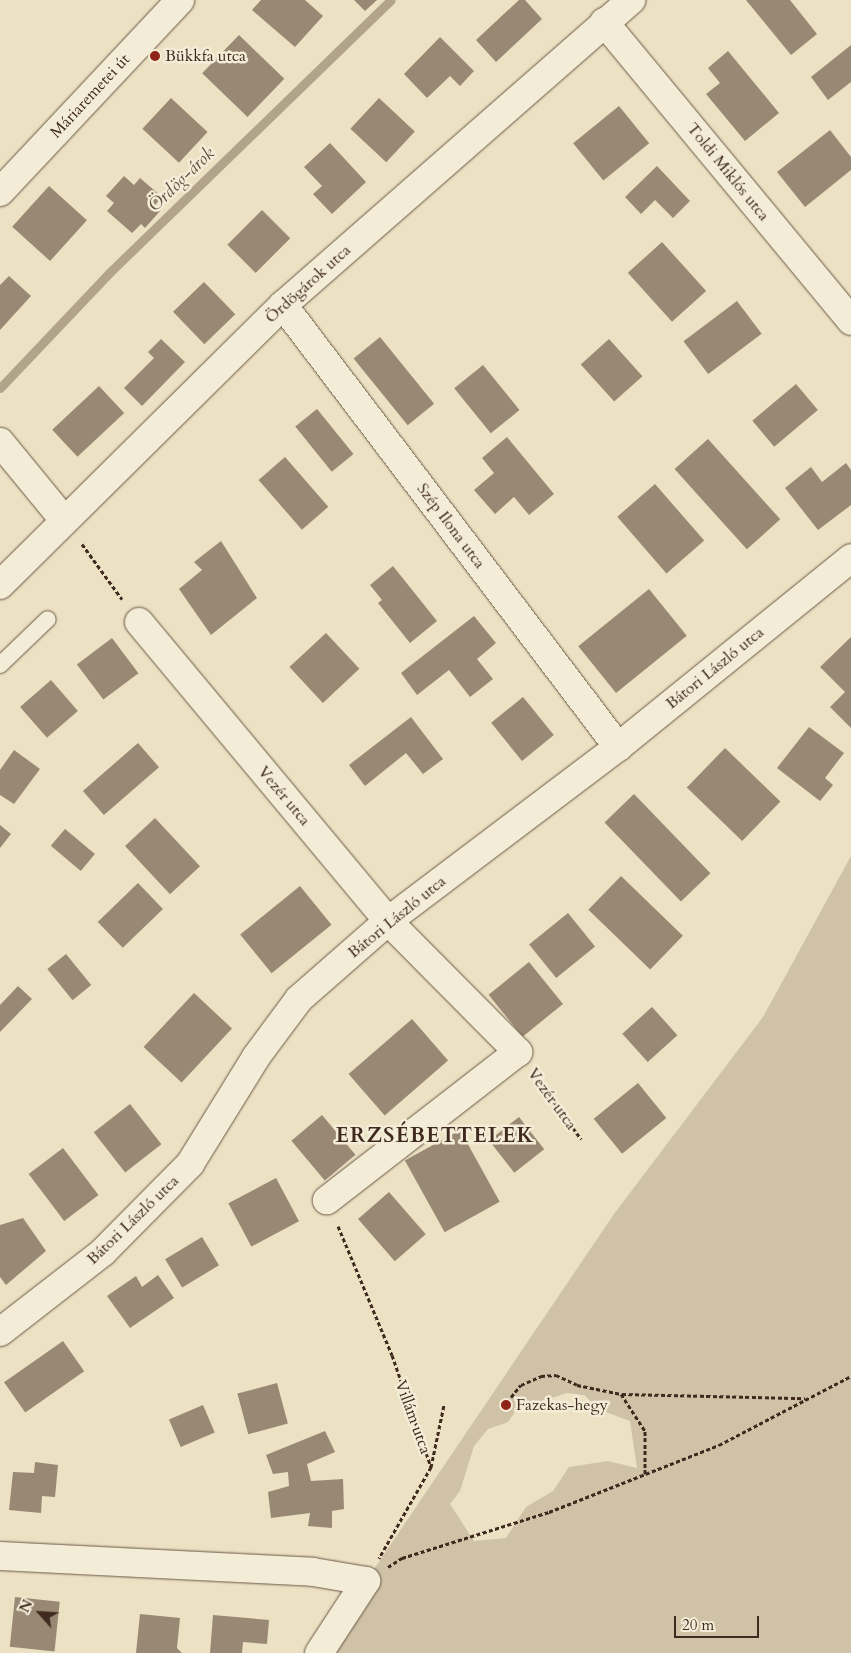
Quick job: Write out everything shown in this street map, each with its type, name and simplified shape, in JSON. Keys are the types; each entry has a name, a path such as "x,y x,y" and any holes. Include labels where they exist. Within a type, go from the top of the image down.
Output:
{"street":[{"name":"Máriaremetei út","path":"0,192 180,0"},
{"name":"Ördögárok utca","path":"0,585 283,305 604,22 632,0"},
{"name":"Toldi Miklós utca","path":"604,22 851,321"},
{"name":"Szép Ilona utca","path":"283,305 618,747"},
{"path":"0,442 64,520"},
{"name":"Bátori László utca","path":"0,1332 103,1252 154,1203 190,1164 256,1057 299,999 388,921 618,747 851,558"},
{"name":"Vezér utca","path":"139,622 388,921 518,1052"},
{"path":"327,1200 518,1052"},
{"path":"0,1556 314,1572 366,1581 319,1653"}],"lane":[{"path":"0,665 48,619"}],"path":[{"path":"64,520 139,622"},
{"name":"Vezér utca","path":"518,1052 581,1139"},
{"name":"Villám utca","path":"347,1249 392,1355 431,1467 366,1581"},
{"path":"507,1402 521,1385 540,1376 556,1375 577,1385 621,1394 808,1398"},
{"path":"366,1581 402,1558 549,1512 719,1445 851,1376"},
{"path":"621,1394 646,1431 645,1474"},
{"path":"431,1467 444,1405"}],"shaded area":[{"path":"851,856 851,1653 332,1653 366,1581 614,1214 763,1017","holes":["567,1393 584,1395 600,1410 630,1421 637,1468 608,1461 569,1467 553,1491 526,1507 506,1538 474,1541 450,1504 460,1491 474,1446 488,1429 508,1422 517,1409"]}],"building":[{"path":"261,0 305,0 323,16 295,47 252,10"},
{"path":"354,0 377,0 365,11"},
{"path":"519,0 525,0 542,19 496,62 476,40"},
{"path":"746,0 790,0 817,34 791,55"},
{"path":"239,35 284,79 248,117 202,73"},
{"path":"440,37 474,71 460,86 450,76 427,98 404,74"},
{"path":"851,45 851,82 828,100 811,77"},
{"path":"728,51 779,113 745,141 706,94 720,83 708,68"},
{"path":"171,98 208,132 179,163 142,129"},
{"path":"379,98 415,131 386,162 350,129"},
{"path":"619,106 649,143 603,180 573,143"},
{"path":"830,130 851,157 851,170 805,207 777,172"},
{"path":"330,143 366,182 332,214 313,194 322,186 304,167"},
{"path":"657,166 690,201 673,218 655,200 641,214 625,197"},
{"path":"124,176 134,185 140,178 162,197 155,205 161,210 145,228 141,224 132,233 107,211 114,203 106,196"},
{"path":"49,186 87,220 50,261 12,227"},
{"path":"262,210 290,238 256,273 227,245"},
{"path":"662,242 706,291 672,322 628,273"},
{"path":"9,276 31,296 0,330 0,285"},
{"path":"204,282 235,314 204,344 173,312"},
{"path":"737,301 762,334 708,374 683,341"},
{"path":"380,337 434,404 408,425 354,358"},
{"path":"161,339 185,362 142,406 124,388 154,358 148,352"},
{"path":"609,339 642,376 614,402 581,364"},
{"path":"483,365 520,410 491,433 454,388"},
{"path":"796,384 818,410 774,447 752,421"},
{"path":"99,386 124,413 77,457 52,430"},
{"path":"317,409 354,454 332,472 295,427"},
{"path":"507,437 554,494 529,515 514,497 495,514 474,490 494,473 482,458"},
{"path":"708,439 780,519 747,549 675,469"},
{"path":"285,457 328,507 302,530 259,480"},
{"path":"846,463 851,470 851,505 818,530 785,488 811,467 822,482"},
{"path":"655,484 704,541 666,573 617,517"},
{"path":"221,541 257,598 211,635 179,589 202,570 194,562"},
{"path":"393,566 437,621 410,643 378,603 382,600 370,585"},
{"path":"649,589 687,636 616,693 578,646"},
{"path":"474,616 496,643 477,659 493,679 470,697 449,670 417,695 401,673"},
{"path":"326,633 359,669 323,703 289,667"},
{"path":"851,637 851,728 830,707 845,692 820,667"},
{"path":"112,638 138,673 103,700 77,664"},
{"path":"51,680 78,711 47,738 20,707"},
{"path":"523,697 554,735 522,761 491,723"},
{"path":"411,717 443,759 423,774 406,753 365,786 349,765"},
{"path":"809,727 844,753 825,778 833,785 820,801 777,768"},
{"path":"138,743 159,767 104,815 83,791"},
{"path":"725,748 780,801 742,841 687,788"},
{"path":"14,750 40,769 14,804 0,795 0,770"},
{"path":"634,794 710,873 681,902 605,822"},
{"path":"155,818 200,866 170,894 125,846"},
{"path":"0,825 11,834 0,848"},
{"path":"65,829 95,854 81,871 51,846"},
{"path":"621,876 683,936 650,970 588,910"},
{"path":"138,883 163,909 123,948 98,922"},
{"path":"300,886 331,925 272,973 240,934"},
{"path":"568,913 595,946 556,978 529,944"},
{"path":"66,954 91,985 73,1000 47,969"},
{"path":"529,962 563,1004 523,1037 489,995"},
{"path":"18,986 32,999 0,1032 0,1005"},
{"path":"194,993 232,1028 182,1083 144,1047"},
{"path":"652,1007 677,1035 648,1062 622,1034"},
{"path":"412,1019 448,1061 385,1116 349,1074"},
{"path":"638,1083 666,1118 622,1154 594,1119"},
{"path":"130,1104 161,1144 125,1173 94,1132"},
{"path":"322,1115 355,1155 325,1181 291,1141"},
{"path":"519,1117 544,1149 514,1173 489,1140"},
{"path":"460,1130 500,1202 445,1232 405,1161"},
{"path":"63,1148 99,1195 64,1221 29,1174"},
{"path":"276,1178 299,1221 251,1247 228,1203"},
{"path":"389,1192 426,1234 395,1261 358,1219"},
{"path":"23,1218 46,1251 6,1285 0,1277 0,1225"},
{"path":"202,1237 219,1265 182,1287 165,1259"},
{"path":"158,1275 174,1298 130,1328 107,1296 136,1276 142,1287"},
{"path":"63,1341 84,1371 25,1413 4,1382"},
{"path":"277,1383 288,1424 248,1434 237,1394"},
{"path":"203,1405 215,1433 181,1447 169,1419"},
{"path":"325,1431 335,1452 307,1464 311,1481 343,1479 344,1509 332,1511 332,1528 308,1526 310,1513 271,1518 268,1492 289,1486 288,1472 273,1474 266,1455"},
{"path":"35,1462 58,1465 55,1497 42,1496 41,1513 9,1510 13,1472 34,1473"},
{"path":"15,1597 60,1602 55,1651 10,1647"},
{"path":"140,1614 180,1618 177,1648 182,1653 136,1653"},
{"path":"213,1615 269,1620 267,1644 243,1642 242,1653 210,1653"}],"waterway":[{"name":"Ördög-árok","path":"0,388 109,273 391,0"}],"place":[{"name":"Bükkfa utca","path":"155,56"},
{"name":"Fazekas-hegy","path":"506,1405"}],"district":[{"name":"ERZSÉBETTELEK","path":"435,1136"}]}
